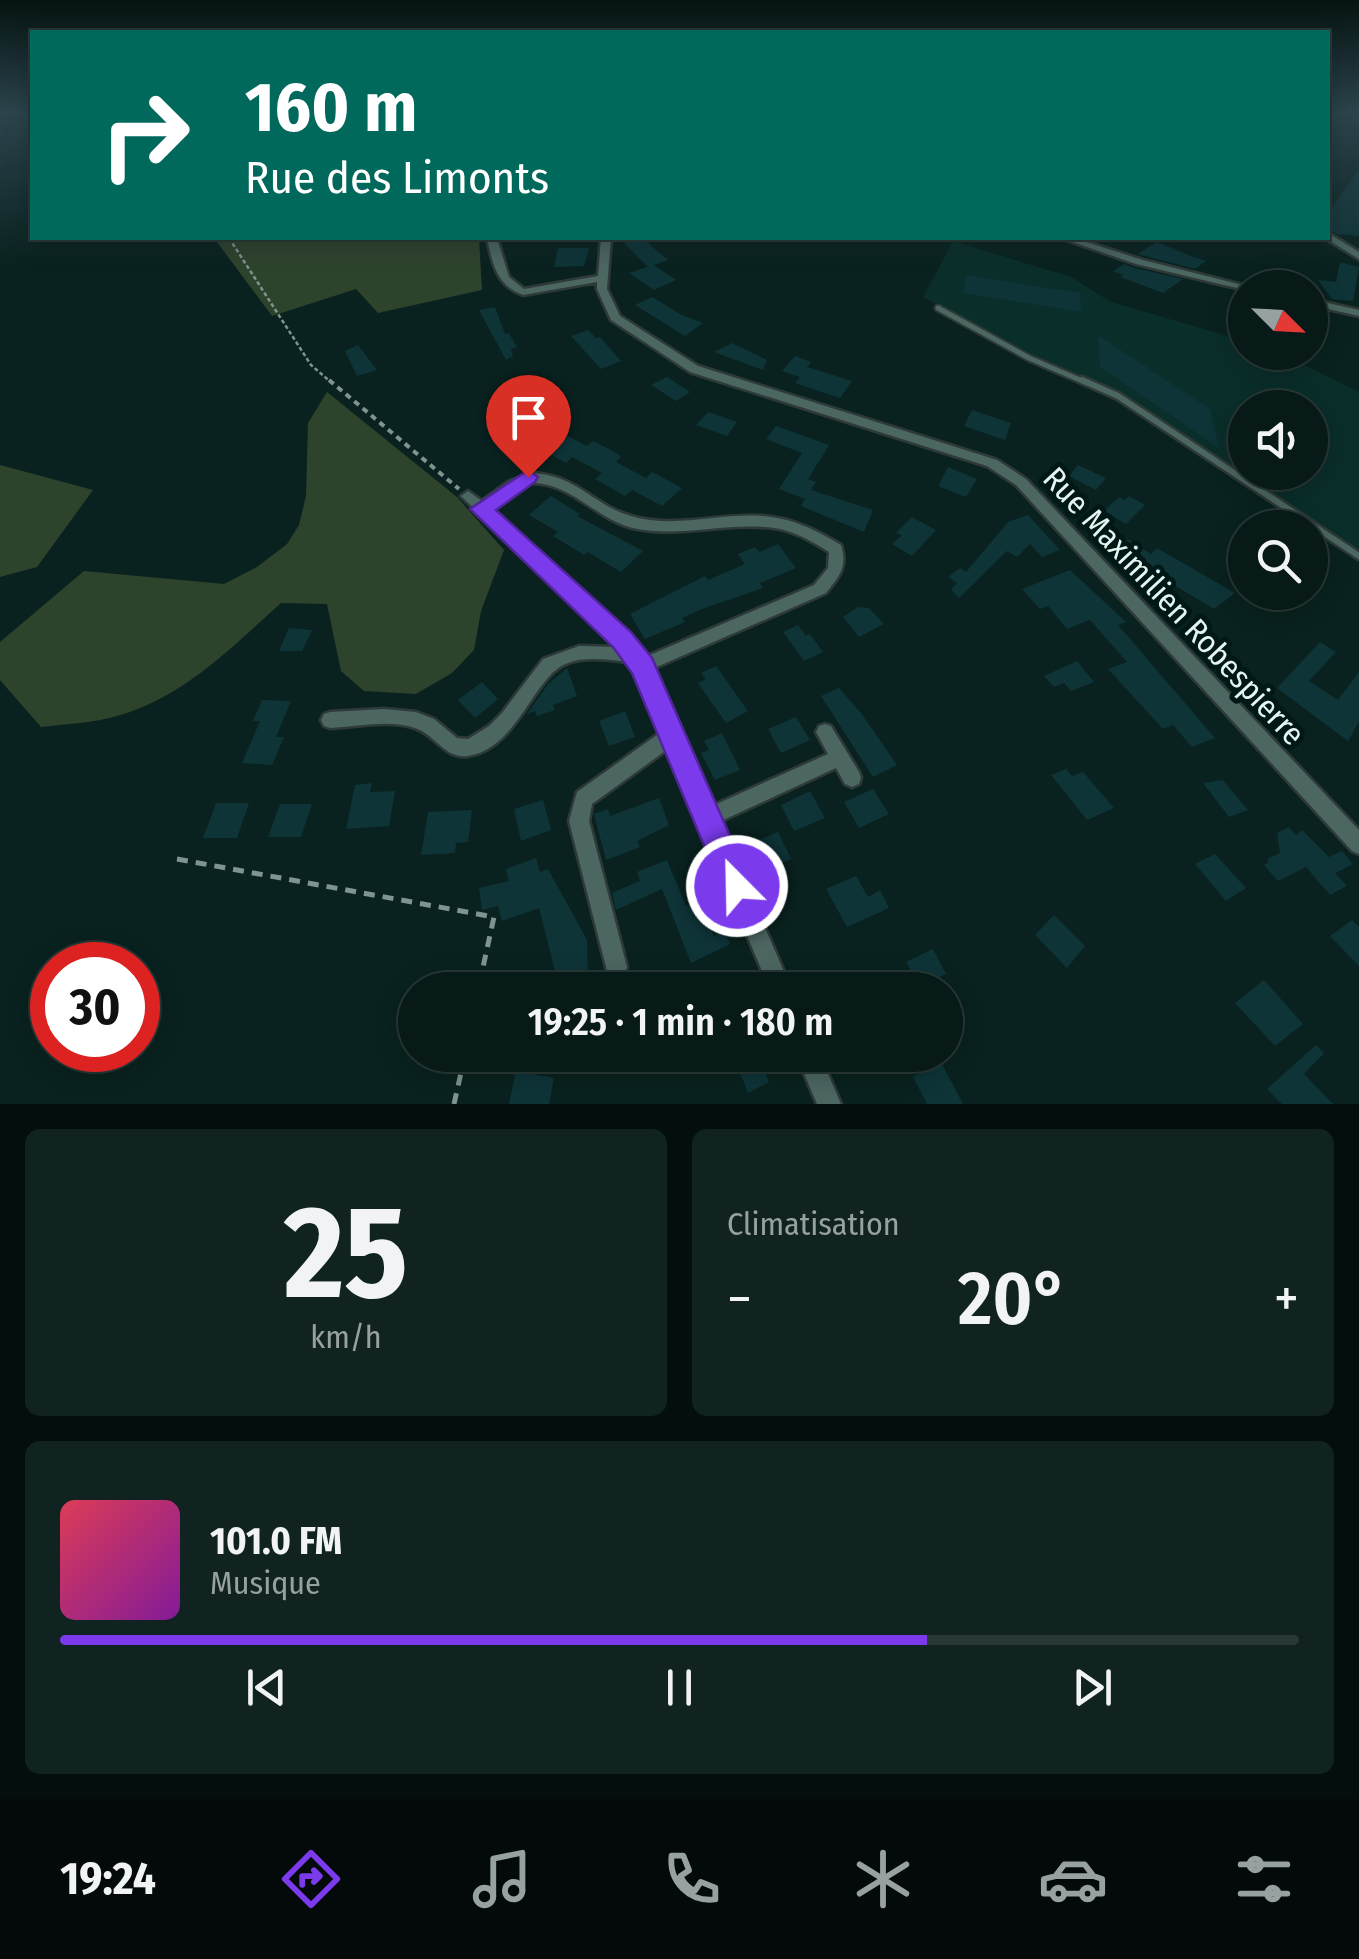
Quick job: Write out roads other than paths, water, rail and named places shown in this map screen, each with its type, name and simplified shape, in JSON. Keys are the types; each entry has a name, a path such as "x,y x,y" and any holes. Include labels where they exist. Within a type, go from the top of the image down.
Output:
{"street":[{"path":"1330,237 1359,256"},
{"path":"493,240 505,280 512,289 523,292 602,278"},
{"name":"Rue Maximilien Robespierre","path":"606,240 602,289 615,318 694,369 992,463 1021,482 1359,844"},
{"path":"1072,240 1140,262 1228,283"},
{"path":"1088,245 1097,240"},
{"path":"1328,306 1359,313"},
{"path":"330,720 416,720 452,745 473,748 490,740 549,664 559,657 580,652 638,660 820,589 836,570 836,549 810,530 764,518 668,527 631,522 559,479 528,477 474,502 638,660 773,972"},
{"path":"824,732 852,778"},
{"path":"616,967 579,821 584,798 671,736"},
{"path":"707,818 840,757"},
{"path":"815,1072 829,1104"}],"lane":[{"path":"938,308 1029,358 1118,396 1359,556"}]}
